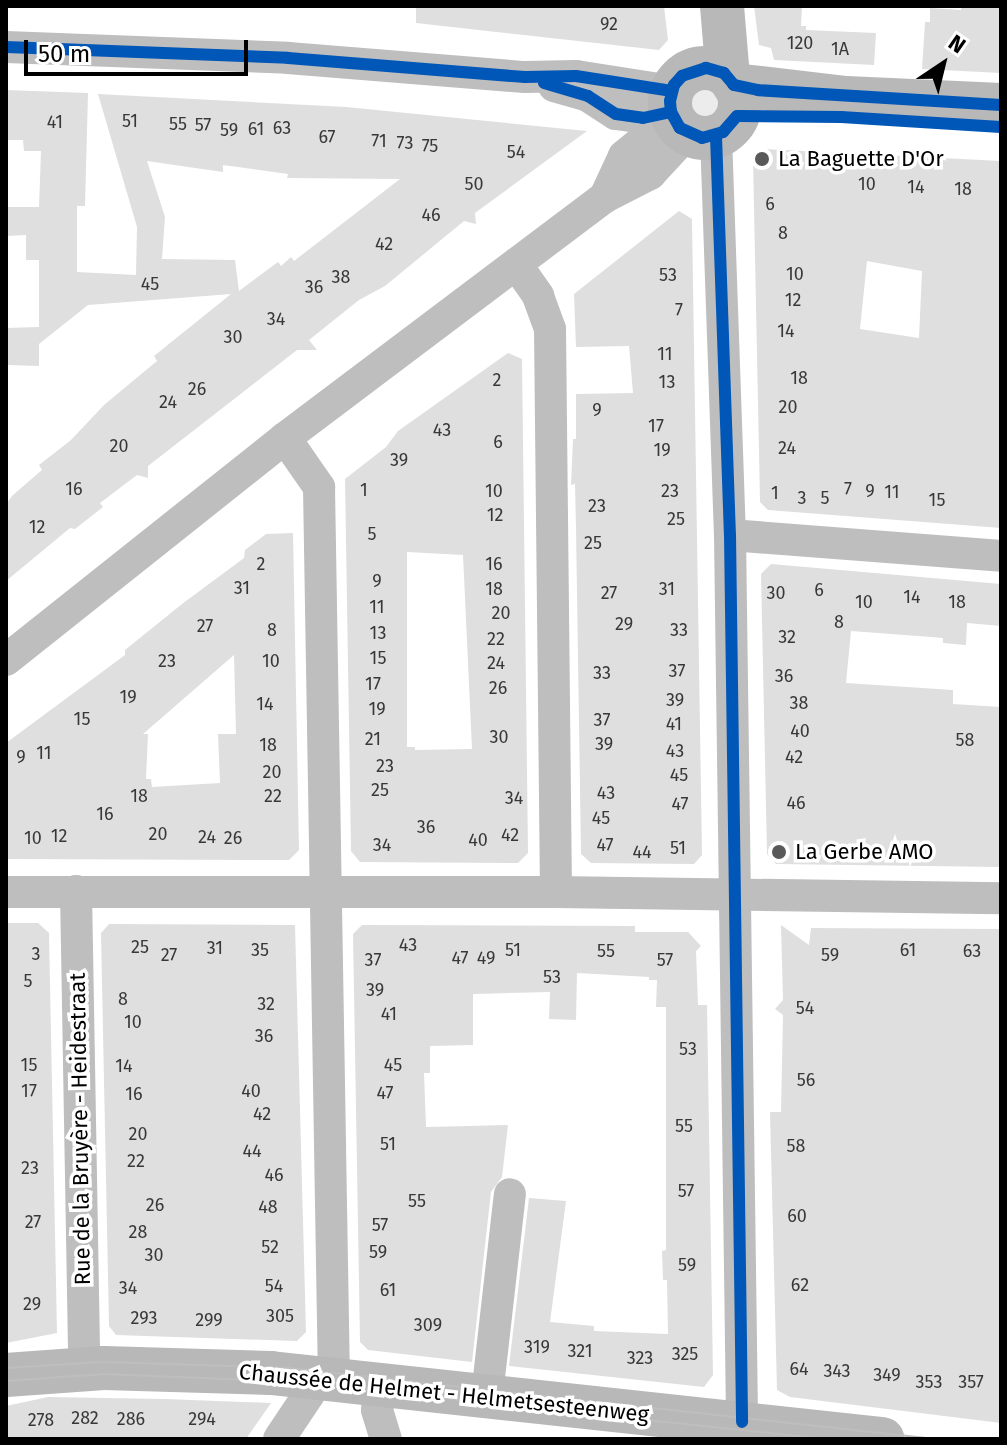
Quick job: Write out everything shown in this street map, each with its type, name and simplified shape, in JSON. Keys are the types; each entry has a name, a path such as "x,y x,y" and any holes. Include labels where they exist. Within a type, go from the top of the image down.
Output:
{"street":[{"path":"702,6 701,104 730,535 738,896 742,1422"},
{"path":"6,660 285,438 605,197 650,174 701,104 722,6"},
{"path":"6,47 288,58 525,77 576,76 701,104 1001,127"},
{"path":"525,77 588,96 616,114 628,125 631,148"},
{"path":"616,114 643,118 701,104 846,98 1001,105"},
{"path":"605,197 624,156 631,148 701,104"},
{"path":"516,264 538,296 550,329 556,892"},
{"path":"279,1439 322,1378 337,1348 319,487 285,438"},
{"path":"730,535 1001,556"},
{"name":"Rue de la Bruyère - Heidestraat","path":"76,891 84,1368"},
{"path":"6,892 556,892 1001,898"},
{"path":"487,1395 510,1194"},
{"name":"Chaussée de Helmet - Helmetsesteenweg","path":"6,1375 84,1368 322,1378 882,1439"},
{"path":"380,1383 377,1410 386,1439"}],"shaded area":[{"path":"706,88 717,93 722,104 717,115 706,120 695,115 690,104 695,93"}],"building":[{"path":"416,6 664,6 668,40 659,50 416,23"},
{"path":"754,6 802,6 801,26 806,26 806,30 876,33 874,65 774,60 771,48 759,45"},
{"path":"961,6 1001,6 1001,73 922,69 925,22 930,22 930,8 961,10"},
{"path":"6,90 88,93 85,206 77,206 77,272 136,275 137,227 98,94 346,107 587,131 475,213 476,224 464,221 385,286 359,300 309,340 317,350 297,350 148,466 148,478 137,475 100,503 103,507 75,529 70,528 6,581 6,504 13,495 42,470 39,465 71,440 104,405 157,361 154,356 231,294 88,305 39,344 39,366 8,365 6,328 39,327 39,260 26,260 26,235 6,236 6,207 39,207 41,151 24,151 23,140 6,140","holes":["147,161 223,172 223,165 288,174 287,178 400,179 294,261 291,257 281,266 278,262 239,291 235,260 162,259 165,217"]},
{"path":"764,149 1001,161 1001,528 768,510 760,502 753,158","holes":["867,261 922,271 919,338 860,329"]},
{"path":"679,211 692,219 702,855 694,864 591,863 581,854 575,484 571,485 573,439 576,439 576,394 633,393 629,346 576,347 574,294"},
{"path":"508,353 522,359 528,853 518,863 360,862 351,851 345,479 386,447 398,431","holes":["407,552 463,555 472,749 415,750 415,747 407,747"]},
{"path":"293,533 299,850 289,860 6,859 6,743 125,655 125,650 244,558 245,550 266,534","holes":["234,655 236,734 218,734 220,783 152,787 151,779 146,779 148,734 143,734"]},
{"path":"771,564 1001,584 1001,626 967,623 966,645 943,643 943,638 851,631 846,683 953,690 953,704 1001,707 1001,867 776,864 767,854 761,574"},
{"path":"6,923 38,923 49,933 57,1333 6,1343"},
{"path":"109,924 295,925 306,1332 297,1341 116,1335 109,1326 101,933"},
{"path":"362,925 635,926 635,932 688,932 701,946 696,951 698,1005 707,1005 713,1375 704,1387 509,1366 529,1198 566,1201 550,1322 594,1326 594,1331 668,1334 667,1280 663,1280 662,1251 666,1250 666,1007 656,1007 657,980 649,980 649,977 577,973 576,1020 549,1019 550,992 473,994 473,1045 430,1046 430,1073 424,1073 426,1127 508,1125 502,1177 491,1192 472,1362 368,1350 360,1342 353,934"},
{"path":"781,925 809,945 811,928 1001,929 1001,1423 790,1397 777,1390 770,1112 781,1112 783,1015 775,1009 783,1000"},
{"path":"48,1397 271,1403 246,1439 6,1439 6,1406"}],"tram line":[{"path":"6,1368 103,1362 290,1368 935,1439"},
{"path":"6,1381 104,1374 291,1382 826,1439"}],"cycle path":[{"path":"6,47 288,58 525,77 576,76 672,91"},
{"path":"1001,105 758,90 734,85 724,73 706,68 682,76 674,85 670,101 671,112 680,128 702,138 723,132 737,116 841,117 1001,127"},
{"path":"544,83 588,96 616,114 643,118 671,112"},
{"path":"716,136 730,535 742,1422"}],"place":[{"name":"La Baguette D'Or","path":"762,159"},
{"name":"La Gerbe AMO","path":"779,852"}]}
